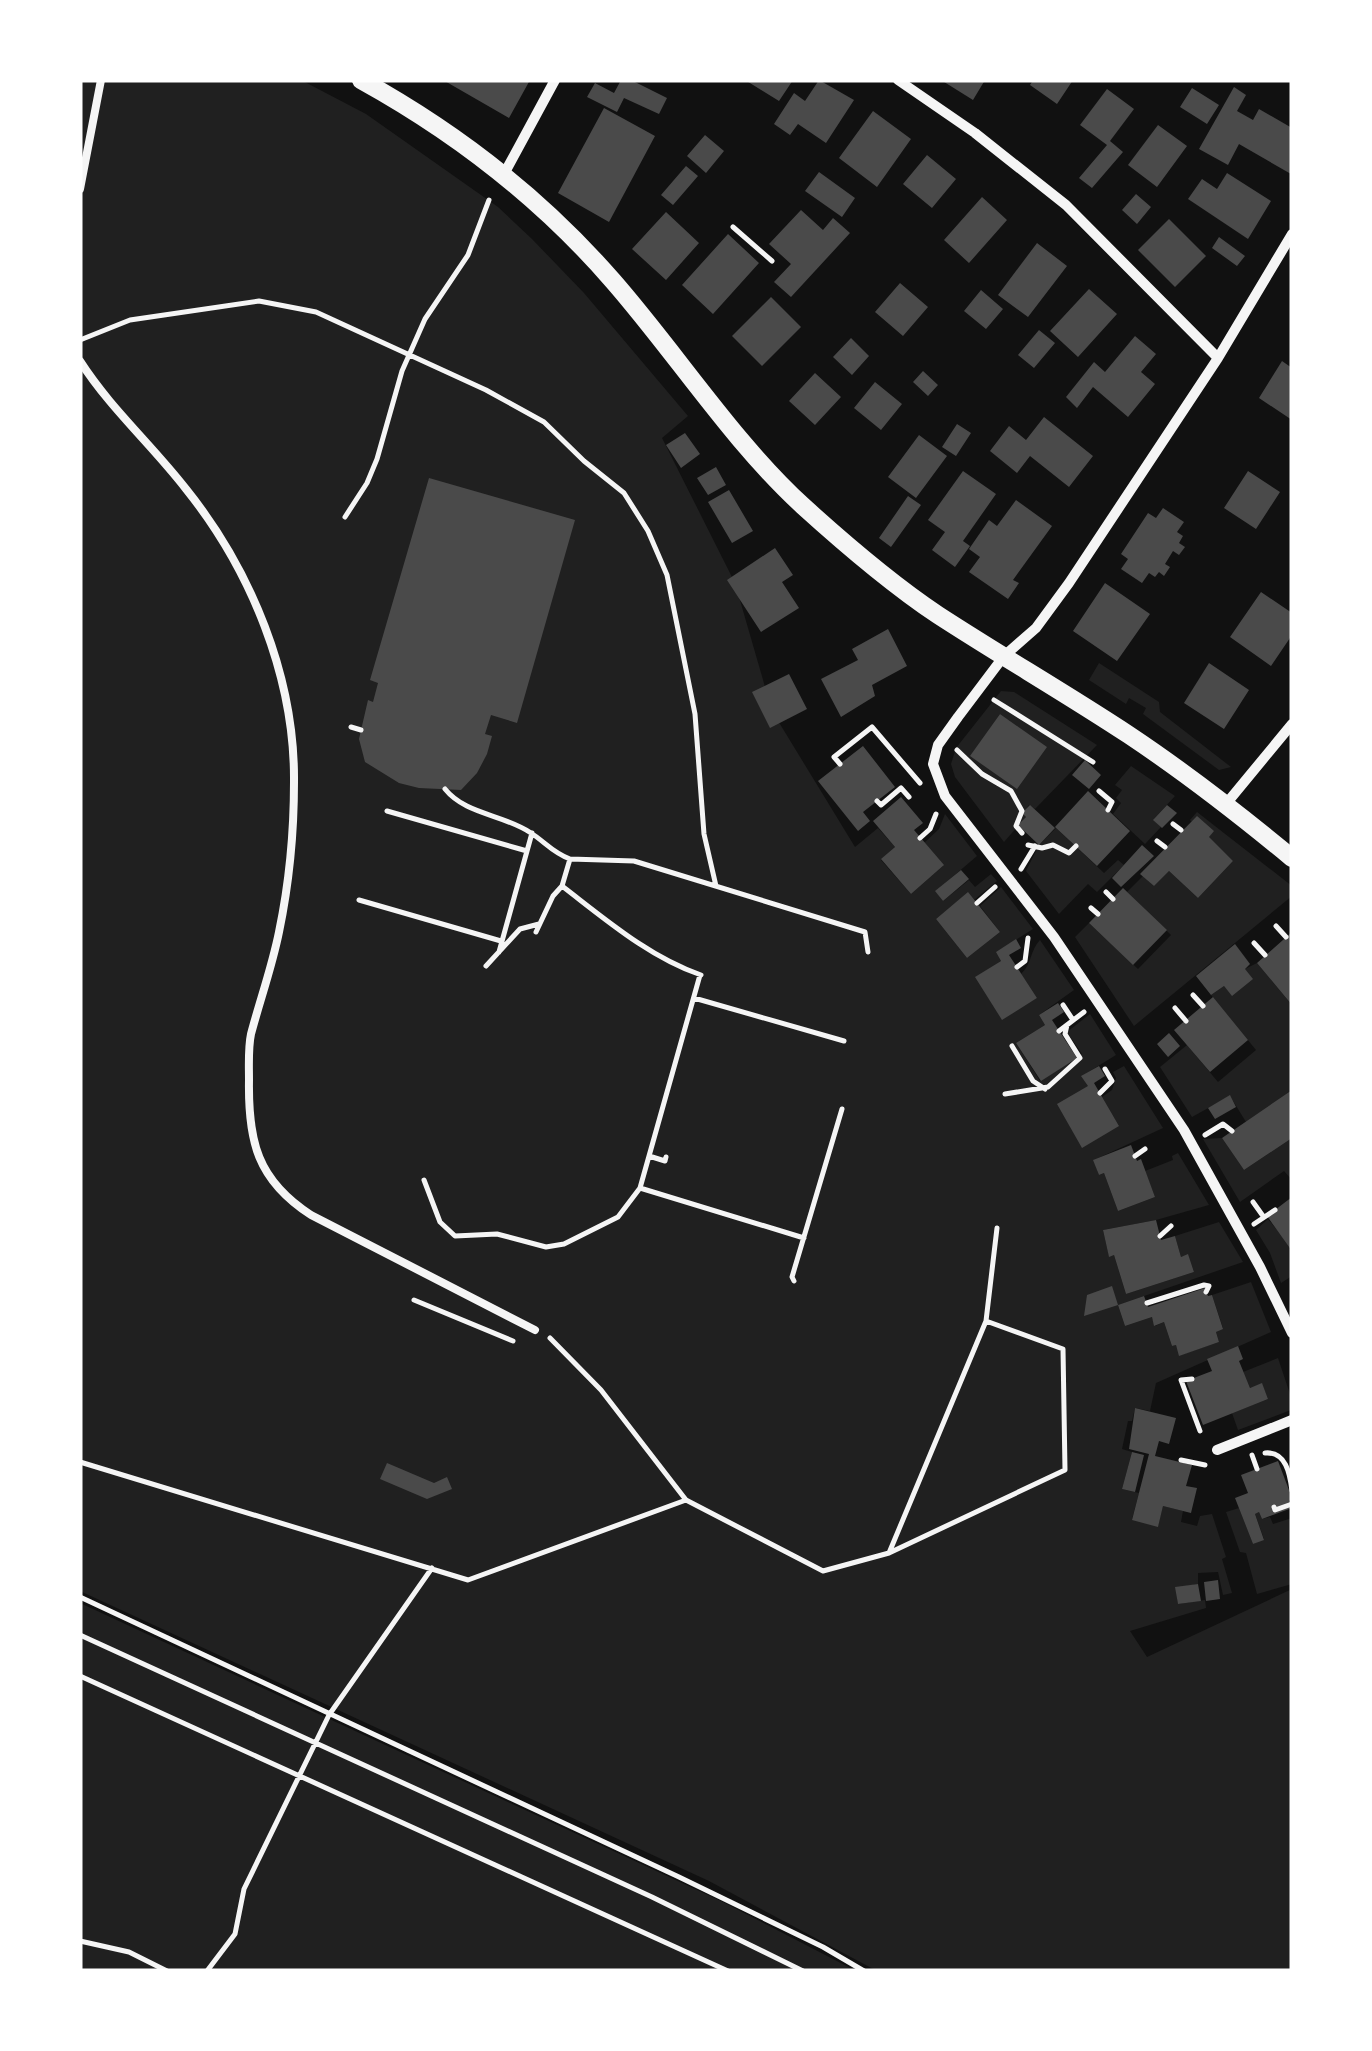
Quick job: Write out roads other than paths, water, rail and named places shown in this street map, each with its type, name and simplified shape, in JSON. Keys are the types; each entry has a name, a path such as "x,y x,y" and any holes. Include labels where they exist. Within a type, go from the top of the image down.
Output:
{"street":[{"path":"360,80 450,135 504,174 570,235 799,502 877,571 935,613 1131,736 1226,804 1292,858"},
{"path":"504,174 555,80"},
{"path":"898,80 975,133 1066,205 1218,358"},
{"path":"1292,234 1218,358 1069,583 1036,628 1004,656 938,745 933,764 938,785 1054,936 1142,1065 1208,1170 1292,1333"},
{"path":"1226,804 1292,724"},
{"path":"1217,1450 1292,1420"}],"lane":[{"path":"80,189 101,80"},
{"path":"81,362 224,541 266,630 283,689 294,781 280,926 268,984 250,1038 249,1117 258,1157 282,1194 311,1215 532,1328"}]}
